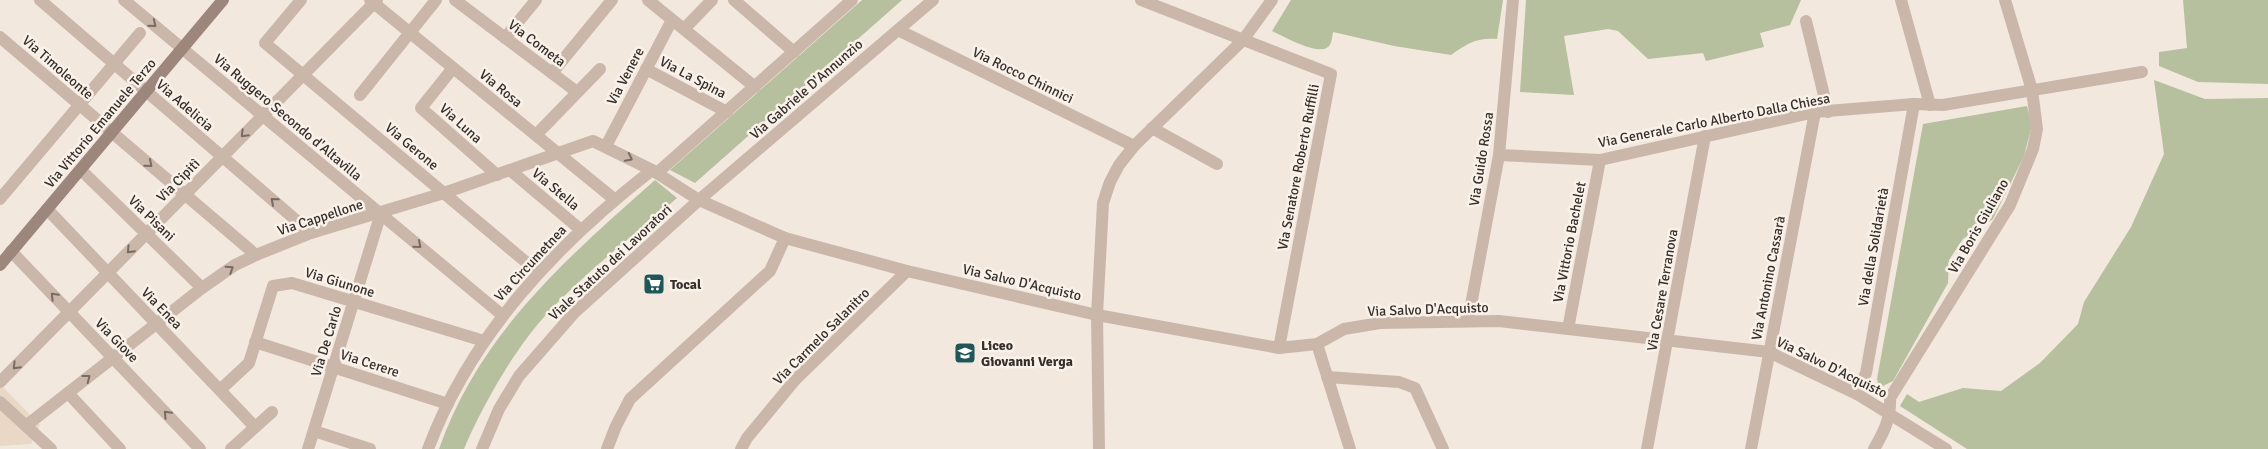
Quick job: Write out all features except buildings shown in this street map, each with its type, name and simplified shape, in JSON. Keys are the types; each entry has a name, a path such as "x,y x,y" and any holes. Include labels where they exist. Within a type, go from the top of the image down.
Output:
{"street":[{"name":"Via Adelicia","path":"40,0 312,233"},
{"name":"Via Ruggero Secondo d'Altavilla","path":"124,0 502,315"},
{"name":"Via Gerone","path":"301,0 265,43 539,273"},
{"path":"360,95 436,0"},
{"name":"Via Cometa","path":"455,0 577,92"},
{"path":"505,38 536,0"},
{"path":"552,73 612,0"},
{"path":"648,0 755,86"},
{"path":"684,29 712,0"},
{"path":"734,0 794,52"},
{"name":"Via Gabriele D'Annunzio","path":"699,200 933,0"},
{"name":"Via Senatore Roberto Ruffilli","path":"1141,0 1331,74 1279,348"},
{"path":"1099,449 1097,315 1103,203 1110,182 1119,165 1134,146 1243,40 1272,0"},
{"name":"Via Guido Rossa","path":"1468,321 1500,155 1513,0"},
{"path":"1902,0 1930,105"},
{"name":"Via Boris Giuliano","path":"1874,449 1885,430 1891,413 1890,398 2010,205 2033,149 2037,129 2032,90 2006,0"},
{"name":"Via Rosa","path":"373,1 452,68 614,199"},
{"name":"Via Cipitì","path":"0,382 303,75 373,1"},
{"name":"Via Vittorio Emanuele Terzo","path":"0,265 183,48 219,2"},
{"name":"Via Circumetnea","path":"428,449 448,404 484,341 502,315 539,273 614,199 655,171 727,112 794,52 845,2"},
{"name":"Via Venere","path":"606,146 672,20"},
{"name":"Via Antonino Cassarà","path":"1752,449 1769,352 1821,112 1806,20"},
{"name":"Via Rocco Chinnici","path":"898,30 1134,146"},
{"path":"0,199 140,34"},
{"name":"Via Timoleonte","path":"0,37 256,255"},
{"name":"Via Luna","path":"452,68 421,108 497,175"},
{"path":"536,135 600,69"},
{"name":"Via La Spina","path":"646,69 727,112"},
{"name":"Via Generale Carlo Alberto Dalla Chiesa","path":"1500,155 1600,160 1821,112 1914,104 1943,105 2142,72"},
{"name":"Via della Solidarietà","path":"1858,394 1866,373 1914,104"},
{"path":"1152,128 1217,164"},
{"name":"Via Cesare Terranova","path":"1648,449 1706,136"},
{"name":"Via Cappellone","path":"32,426 68,393 202,288 235,265 312,233 444,193 593,141 655,171 699,200"},
{"name":"Via Vittorio Bachelet","path":"1568,329 1600,160"},
{"name":"Via Pisani","path":"81,170 202,288"},
{"name":"Via Stella","path":"510,170 581,230"},
{"name":"Via Salvo D'Acquisto","path":"699,200 784,238 907,271 1097,315 1279,348 1317,344 1344,329 1380,323 1499,321 1769,352 1858,394 1946,449"},
{"name":"Viale Statuto dei Lavoratori","path":"482,449 499,409 519,376 548,341 574,313 699,200"},
{"name":"Via Enea","path":"47,209 256,427"},
{"name":"Via De Carlo","path":"308,449 381,213"},
{"path":"607,449 630,399 770,270 784,238"},
{"name":"Via Giove","path":"11,251 200,449"},
{"name":"Via Carmelo Salanitro","path":"741,449 747,438 795,380 907,271"},
{"name":"Via Giunone","path":"220,390 249,363 272,286 292,283 484,341"},
{"name":"Via Cerere","path":"255,342 448,404"},
{"path":"1317,344 1350,449"},
{"path":"1327,377 1398,382 1415,388 1443,449"},
{"path":"68,393 120,449"},
{"path":"0,402 32,426 51,449"},
{"path":"231,449 272,412"},
{"path":"314,431 370,449"}],"green space":[{"path":"862,0 902,0 695,183 670,170"},
{"path":"1291,0 1503,0 1497,39 1483,39 1472,42 1451,55 1394,46 1333,32 1328,47 1317,49 1309,47 1272,31"},
{"path":"1526,0 1801,0 1790,25 1760,33 1764,47 1706,61 1703,53 1648,59 1618,31 1608,29 1564,36 1574,95 1520,92"},
{"path":"2183,0 2268,0 2268,84 2198,82 2159,66 2159,52 2187,48"},
{"path":"2154,80 2205,99 2268,98 2268,449 1967,449 1900,406 1907,394 1919,402 1963,388 2001,391 2040,363 2078,324 2084,302 2131,227 2164,154"},
{"path":"2027,106 2032,125 2024,156 1993,219 1963,239 1949,260 1948,283 1893,381 1879,388 1877,379 1923,124"},
{"path":"655,180 677,198 587,274 538,324 517,352 497,384 464,449 439,449 456,407 478,369 502,334 558,269"}],"shaded area":[{"path":"0,384 40,425 31,444 0,446"}],"place":[{"name":"Tocal","path":"654,284"},
{"name":"Liceo Giovanni Verga","path":"965,353"}]}
